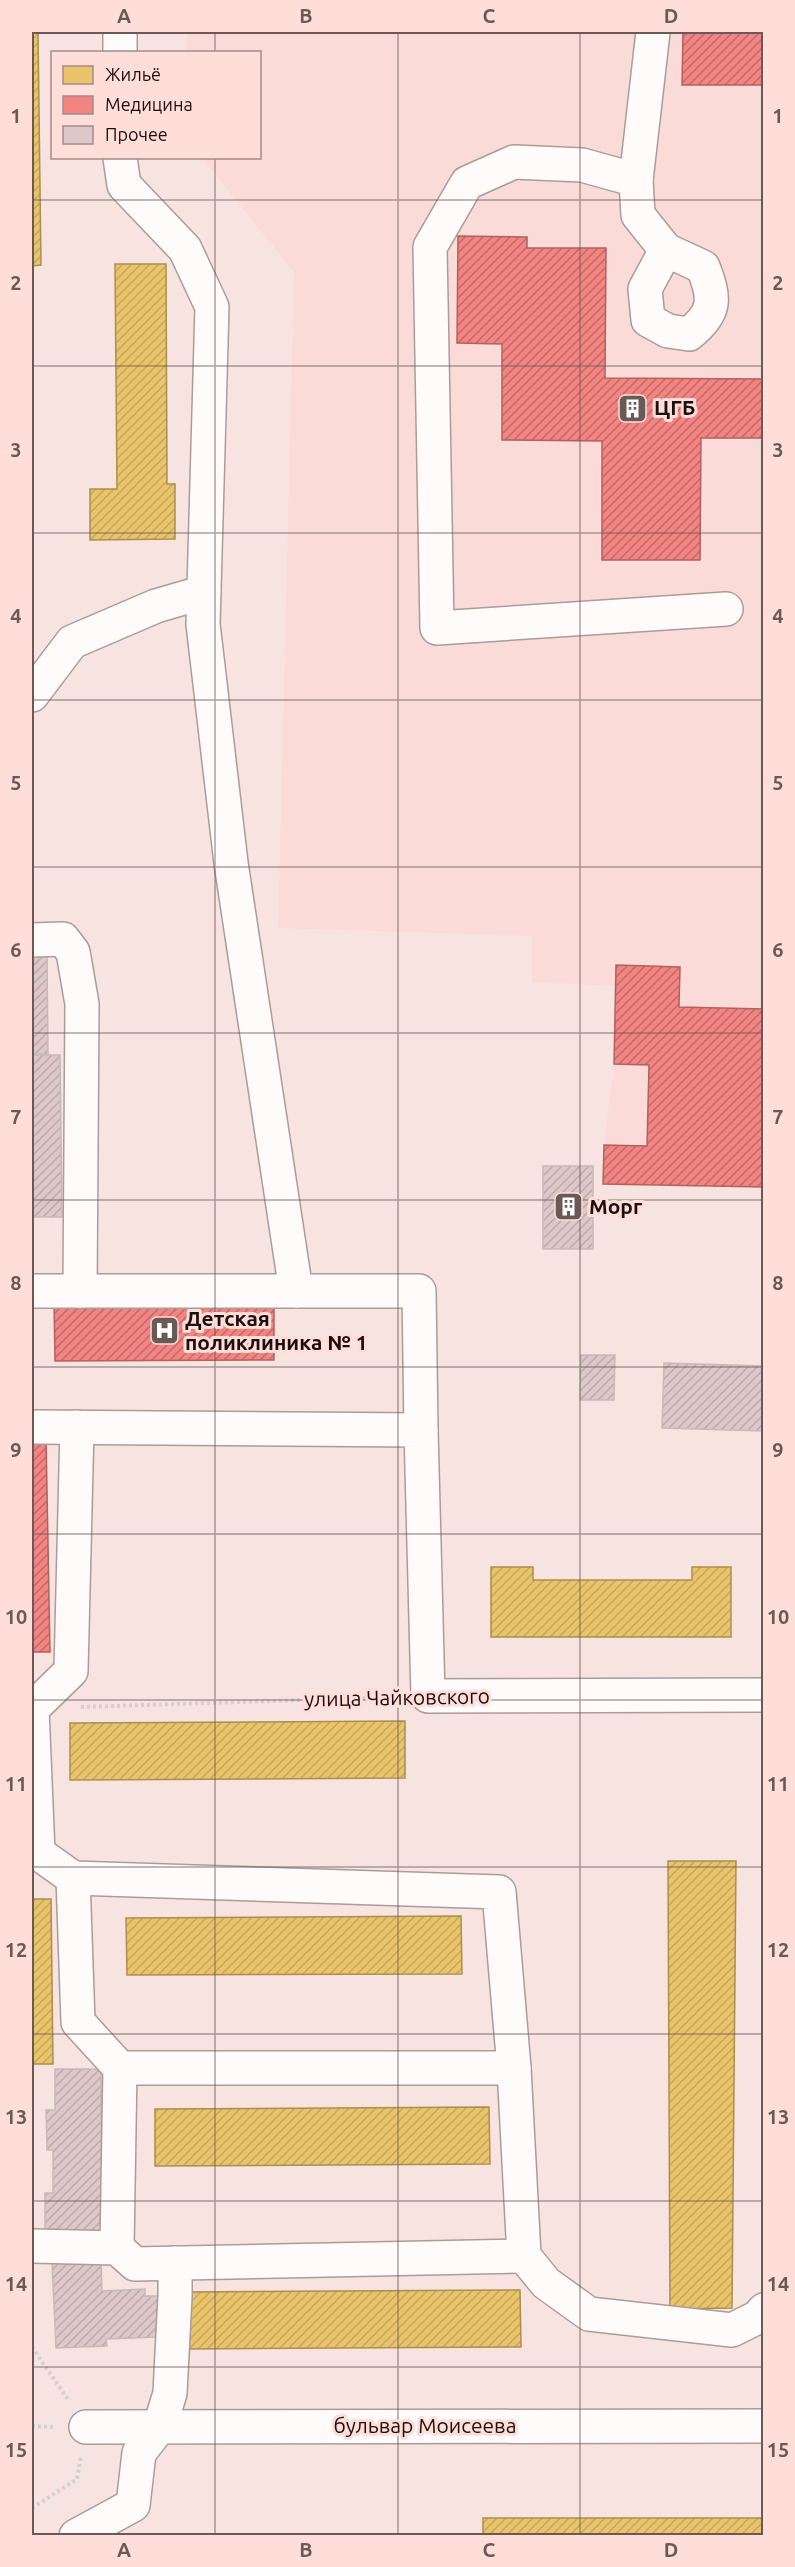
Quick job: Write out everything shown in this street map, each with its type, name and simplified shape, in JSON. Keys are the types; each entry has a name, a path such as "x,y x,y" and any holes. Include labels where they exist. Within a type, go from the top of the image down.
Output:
{"street":[{"path":"120,32 120,51"},
{"path":"653,32 636,180 638,215 666,250"},
{"path":"120,159 124,185 184,249 212,307 203,624 231,863 296,1291"},
{"path":"636,180 582,165 514,162 467,183 430,247 437,628 726,609"},
{"path":"32,695 72,642 156,606 204,592"},
{"path":"32,940 63,939 72,952 82,1004 80,1291"},
{"path":"32,1291 419,1291 428,1696"},
{"path":"32,1426 421,1430"},
{"path":"77,1427 71,1671 32,1709 38,1853 73,1878 499,1892 514,2068 524,2256 546,2283 589,2314 732,2330 758,2317 764,2310"},
{"name":"улица Чайковского","path":"428,1696 764,1695"},
{"path":"73,1878 78,2022 120,2068 117,2248"},
{"path":"120,2068 514,2068"},
{"path":"32,2246 117,2248 135,2264 524,2256"},
{"path":"76,2535 133,2505 139,2453 160,2426 170,2393 175,2263"},
{"name":"бульвар Моисеева","path":"86,2427 764,2426"}],"path":[{"name":"улица Чайковского","path":"32,1709 428,1696"},
{"path":"32,2347 86,2427 77,2479 32,2508"}],"shaded area":[{"path":"187,32 763,32 763,1187 603,1184 604,1145 614,1064 617,986 532,982 532,936 278,928 294,272 203,159 261,159 261,51 187,51"}],"building: Жильё":[{"path":"32,32 38,32 41,265 32,266"},
{"path":"115,264 166,264 167,484 175,484 175,539 90,540 90,489 117,489"},
{"path":"491,1567 533,1567 533,1580 692,1580 692,1567 731,1567 731,1637 491,1637"},
{"path":"405,1721 405,1778 70,1780 70,1723"},
{"path":"668,1861 736,1861 732,2308 670,2309"},
{"path":"32,1899 51,1899 53,2064 32,2064"},
{"path":"461,1916 462,1974 127,1975 126,1918"},
{"path":"489,2107 490,2164 155,2166 155,2109"},
{"path":"520,2290 521,2347 186,2349 186,2292"},
{"path":"483,2518 764,2518 764,2536 483,2536"}],"building: Медицина":[{"path":"683,32 764,32 764,85 682,85"},
{"name":"ЦГБ","path":"458,236 527,237 527,248 606,248 605,378 764,379 764,438 701,438 700,560 602,560 602,441 502,440 502,344 457,343"},
{"path":"616,965 680,967 679,1007 764,1009 764,1187 603,1184 604,1145 647,1146 649,1065 614,1064"},
{"name":"Детская поликлиника № 1","path":"274,1301 274,1360 55,1361 54,1302"},
{"path":"46,1436 50,1652 32,1652 32,1437"}],"building: Прочее":[{"path":"32,953 47,953 48,1054 32,1054"},
{"path":"32,1055 60,1055 62,1217 32,1217"},
{"name":"Морг","path":"543,1166 593,1166 593,1249 543,1249"},
{"path":"581,1355 615,1355 614,1400 580,1400"},
{"path":"664,1363 764,1366 764,1431 662,1428"},
{"path":"55,2069 101,2069 102,2234 45,2235 45,2193 53,2193 53,2150 47,2150 46,2110 55,2110"},
{"path":"101,2261 102,2291 145,2289 145,2296 186,2296 186,2327 156,2328 157,2337 106,2339 107,2346 56,2348 52,2263"}],"place":[{"name":"ЦГБ","path":"633,408"},
{"name":"Морг","path":"568,1207"},
{"name":"Детская поликлиника № 1","path":"164,1331"}]}
